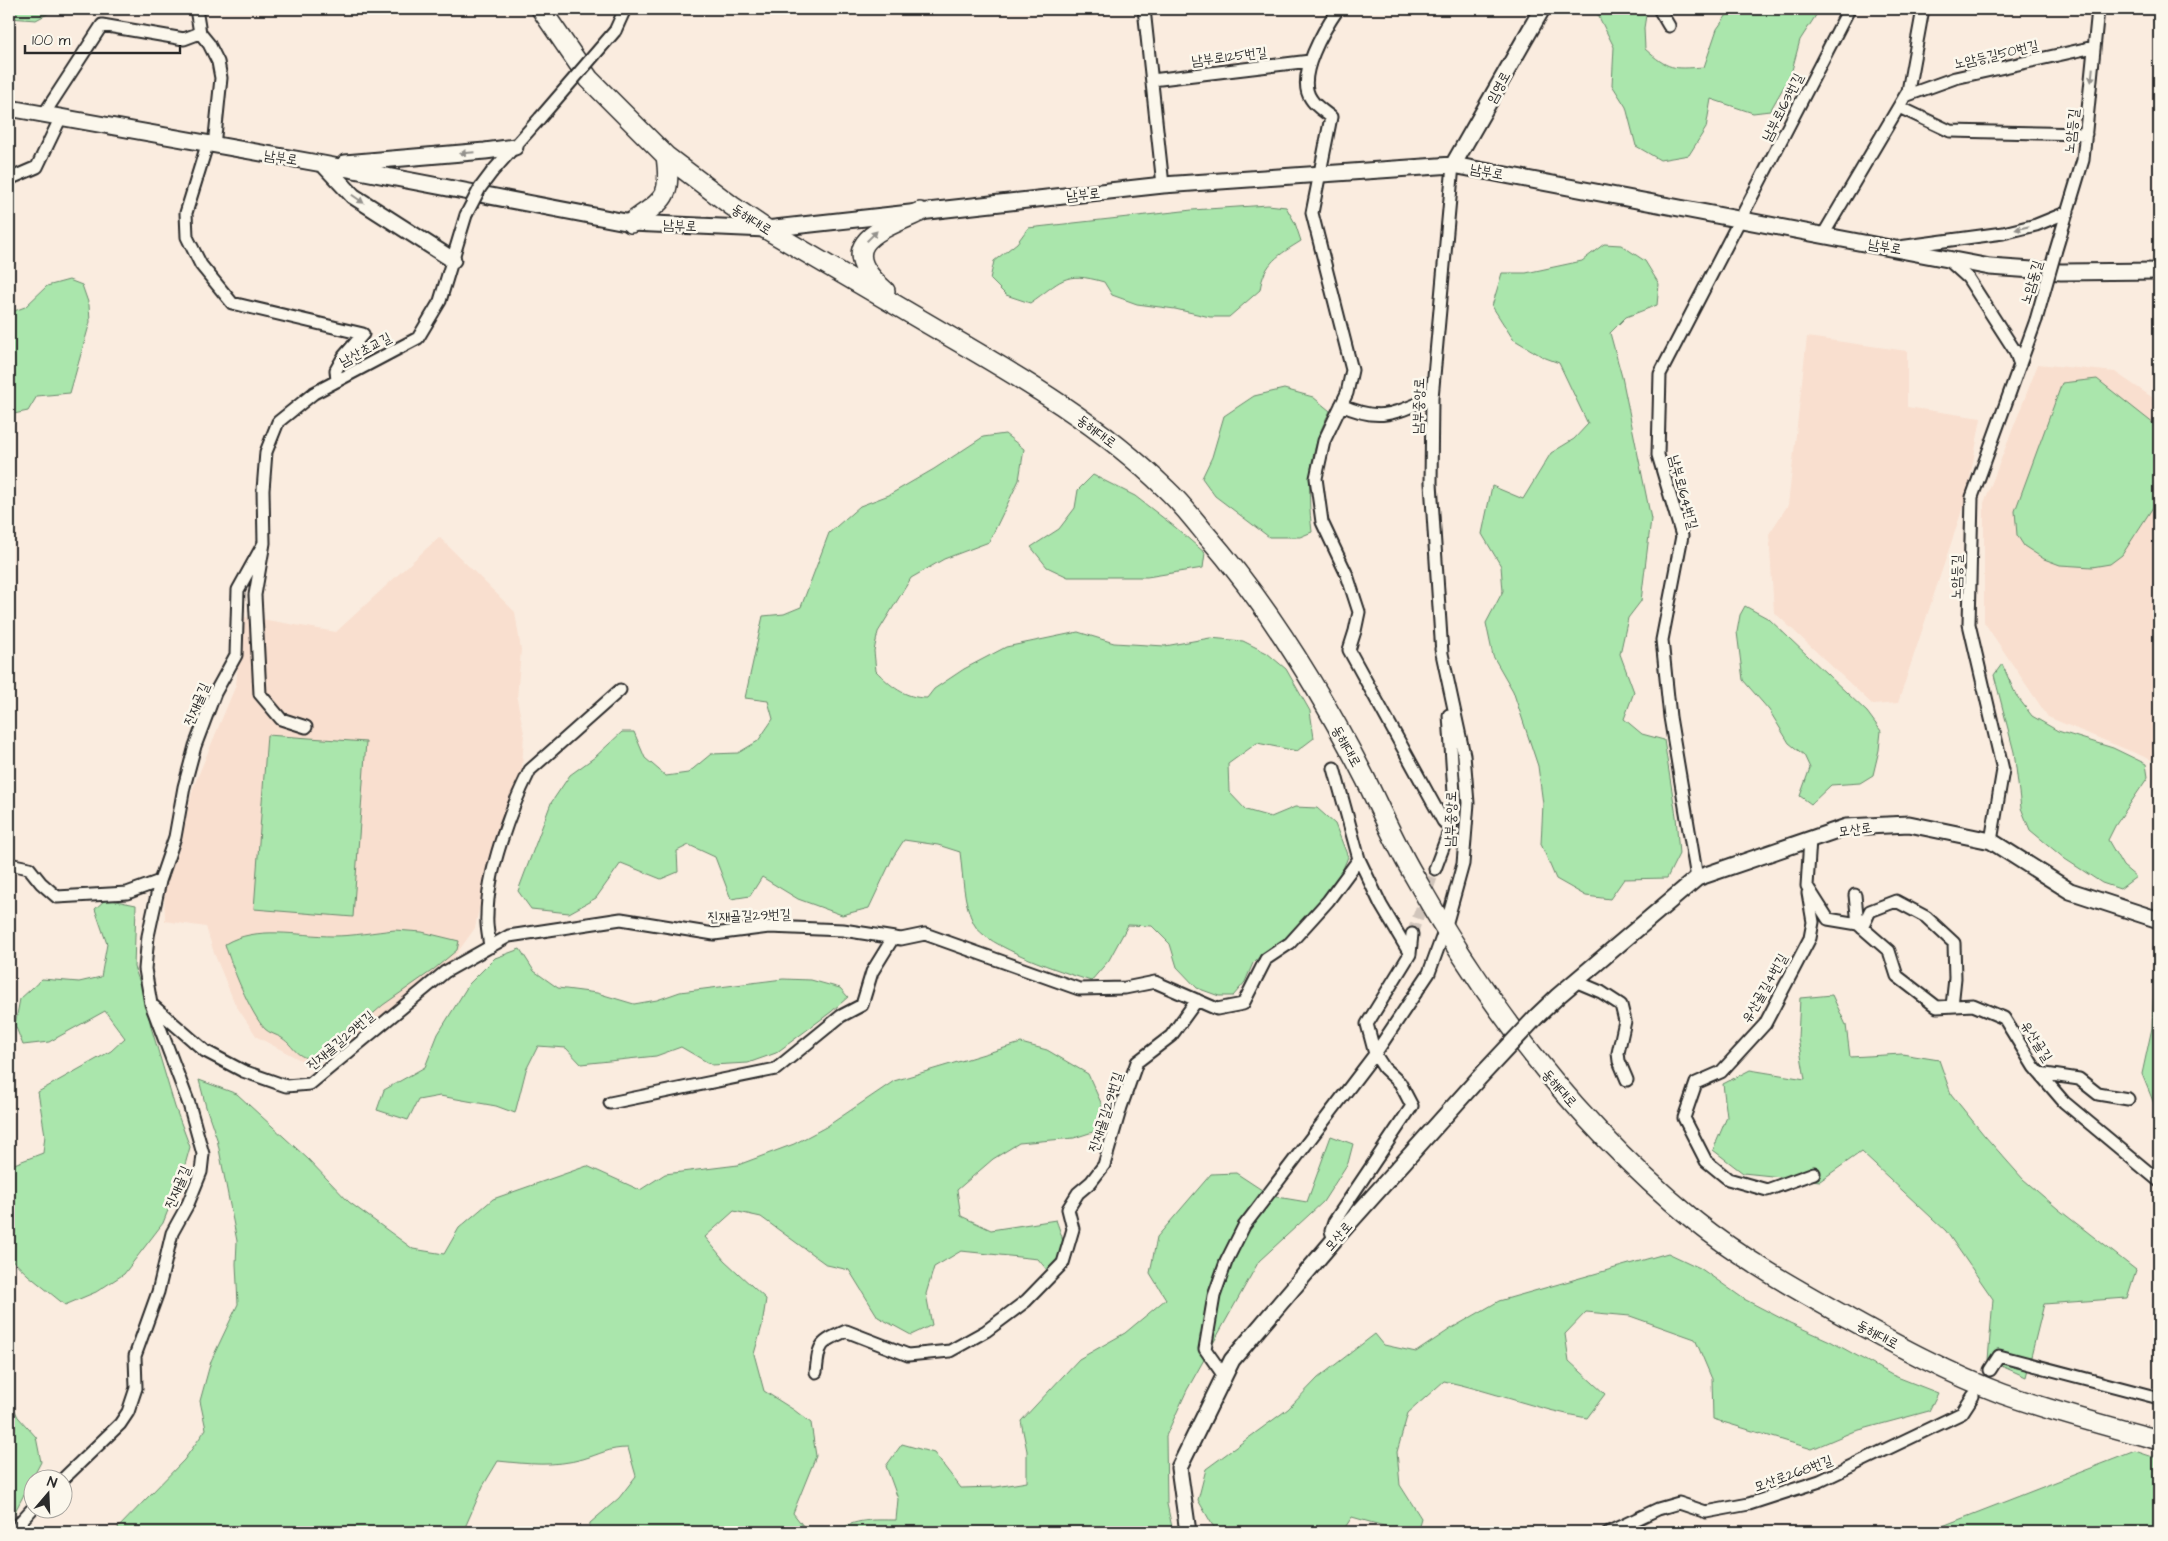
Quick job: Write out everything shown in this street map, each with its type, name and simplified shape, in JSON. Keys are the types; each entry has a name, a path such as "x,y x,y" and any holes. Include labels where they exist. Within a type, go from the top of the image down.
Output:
{"main road":[{"name":"동해대로","path":"541,9 589,79 666,156 766,229 1038,388 1110,440 1168,490 1227,558 1277,625 1356,762 1398,847 1472,972 1538,1062 1592,1124 1625,1158 1698,1223 1778,1279 1867,1329 1939,1366 2018,1399 2071,1416 2159,1440"},
{"path":"631,223 664,199 669,174 666,156"},
{"path":"910,313 869,276 862,264 861,252 867,240 879,229 920,212"}],"street":[{"path":"196,9 200,33 209,44 218,62 221,78 210,146 186,213 187,237 201,265 232,303 363,334 344,356 336,370 337,381"},
{"name":"남산초교길","path":"306,727 281,719 260,694 254,595 264,543 263,490 266,452 278,422 314,393 418,338 440,301 466,215 480,188 615,31 626,9"},
{"path":"1144,9 1163,185"},
{"path":"1338,9 1310,61 1305,82 1310,98 1331,117 1312,213 1352,370 1347,393 1324,441 1316,478 1322,522 1347,575 1359,612 1349,650 1443,821 1450,829"},
{"name":"임영로","path":"1454,165 1542,9"},
{"path":"1659,9 1670,26"},
{"name":"남부로163번길","path":"1741,219 1849,9"},
{"path":"1823,235 1908,90 1923,9"},
{"name":"노암등길","path":"2055,253 2083,160 2098,9"},
{"path":"44,114 102,25 184,39 200,33"},
{"name":"노암등길50번길","path":"1905,96 1956,78 2094,47"},
{"name":"남부로125번길","path":"1152,80 1310,61"},
{"path":"1899,107 1950,131 2086,134"},
{"name":"남부로","path":"9,108 210,146 323,164 631,223 766,229 1163,185 1454,165 1990,267 2061,272 2159,270"},
{"path":"9,179 37,166 60,118"},
{"path":"323,164 485,152 515,146"},
{"path":"323,164 352,196 453,260"},
{"name":"남부중앙로","path":"1435,869 1450,829 1455,809 1451,732 1441,649 1431,483 1432,398 1454,165"},
{"path":"1894,248 2003,233 2036,225 2068,212"},
{"name":"남부로164번길","path":"1697,878 1670,718 1662,640 1682,536 1658,455 1660,374 1741,219"},
{"name":"노암동길","path":"2036,320 2055,253"},
{"path":"1946,258 1968,278 2015,351 2020,365"},
{"name":"노암등길","path":"1991,841 2003,770 1969,624 1972,497 2036,320"},
{"path":"1341,405 1359,414 1389,416 1432,398"},
{"name":"진재골길","path":"72,1470 120,1424 128,1412 136,1388 135,1356 158,1292 172,1233 188,1204 202,1172 203,1154 189,1104 151,1004 145,969 148,936 160,881 175,837 184,786 195,746 215,693 236,655 238,590 264,543"},
{"name":"남부중앙로","path":"1224,1376 1204,1349 1214,1296 1226,1262 1244,1226 1375,1054 1429,973 1445,929 1463,864 1468,804 1464,755 1441,649"},
{"path":"490,947 486,917 491,876 521,787 530,770 620,690"},
{"path":"1334,768 1359,859 1381,906 1410,954"},
{"name":"모산로","path":"1188,1532 1179,1468 1232,1360 1334,1240 1478,1079 1538,1016 1576,981 1697,878 1846,827 1909,824 1991,841 2070,891 2159,920"},
{"path":"1810,839 1807,886 1828,919 1860,926"},
{"name":"진재골길29번길","path":"151,1004 206,1051 243,1071 286,1086 310,1084 445,972 510,936 621,919 714,934 769,927 843,930 901,939 926,934 1079,989 1125,988 1155,982 1217,1009 1243,1004 1266,959 1290,943 1328,901 1359,859"},
{"path":"9,864 29,868 41,883 57,897 127,893 160,881"},
{"name":"유산골길4번길","path":"1807,886 1813,922 1810,938 1781,994 1764,1024 1721,1072 1696,1083 1684,1118 1706,1161 1728,1180 1767,1190 1814,1173"},
{"path":"1854,895 1860,926"},
{"path":"1860,926 1870,911 1896,901 1926,917 1954,943 1956,978 1952,1006"},
{"name":"유산골길","path":"1860,926 1889,951 1897,976 1937,1006 1973,1005 2004,1018 2039,1073 2064,1102 2159,1181"},
{"path":"1334,1240 1331,1230 1334,1222 1412,1106 1400,1083 1384,1068 1375,1054 1367,1024 1410,954 1412,934"},
{"path":"610,1103 776,1070 841,1016 862,1005 872,972 892,938"},
{"path":"1576,981 1601,992 1621,1005 1625,1021 1618,1053 1619,1061 1627,1080"},
{"name":"진재골길29번길","path":"816,1372 818,1350 828,1339 846,1331 908,1356 950,1351 986,1331 1026,1301 1063,1264 1073,1230 1068,1209 1078,1193 1091,1182 1104,1165 1137,1062 1171,1036 1197,1000"},
{"path":"2039,1073 2080,1079 2098,1094 2128,1099"},
{"path":"1990,1370 1999,1356 2159,1398"},
{"name":"모산로268번길","path":"1609,1532 1658,1509 1679,1503 1706,1512 1749,1504 1820,1482 1962,1413 1973,1396"},
{"path":"14,1532 24,1518"}],"shaded area":[{"path":"1807,337 1907,351 1907,407 1981,418 1967,495 1898,703 1873,705 1774,612 1769,534 1788,505"},
{"path":"2038,364 2115,372 2159,402 2159,763 2048,717 1984,622 1984,503"},
{"path":"439,537 515,612 521,650 517,699 524,733 522,770 489,860 475,928 452,960 369,1027 337,1050 308,1064 257,1037 235,1004 214,953 206,927 165,921 164,889 179,849 193,788 236,685 243,617 336,632"}],"green space":[{"path":"9,9 52,9 51,12 36,20 9,18"},
{"path":"1595,9 1647,9 1644,28 1645,49 1660,61 1672,67 1685,68 1704,67 1717,29 1731,9 1820,9 1800,40 1791,74 1770,111 1753,113 1711,99 1706,128 1689,155 1660,160 1636,146 1626,107 1612,85 1614,47"},
{"path":"1268,205 1286,207 1295,223 1301,241 1274,260 1265,272 1260,290 1229,317 1210,317 1175,309 1137,304 1112,295 1104,282 1080,277 1063,280 1030,303 1006,295 990,279 994,261 1017,243 1028,228 1192,210"},
{"path":"1604,244 1621,245 1645,261 1659,284 1657,305 1626,317 1610,333 1622,377 1651,519 1641,601 1628,618 1620,654 1634,692 1624,719 1642,734 1664,740 1676,816 1679,854 1667,878 1624,879 1610,899 1586,896 1556,879 1541,844 1543,804 1538,766 1513,691 1493,656 1486,623 1503,591 1501,566 1482,534 1492,486 1523,499 1551,453 1574,439 1588,424 1559,363 1543,357 1513,339 1492,306 1502,273 1526,273 1582,261"},
{"path":"69,280 82,285 89,305 90,322 70,393 37,396 28,411 9,415 9,313 25,307 47,286"},
{"path":"2097,379 2159,428 2159,498 2122,555 2110,564 2092,567 2060,565 2044,559 2024,546 2017,535 2015,511 2062,383"},
{"path":"1284,389 1313,397 1330,411 1313,455 1310,485 1312,532 1300,537 1269,537 1215,496 1202,478 1212,457 1224,416 1254,396"},
{"path":"1005,434 1024,449 1019,480 989,542 944,559 911,578 878,632 874,651 876,671 899,690 911,696 927,698 934,689 964,669 1006,647 1078,632 1114,643 1165,646 1210,638 1243,641 1267,653 1286,669 1310,711 1314,738 1297,751 1257,743 1228,764 1229,792 1246,810 1271,817 1295,807 1317,808 1335,824 1348,857 1340,876 1295,932 1268,949 1253,963 1245,982 1233,996 1219,996 1197,988 1177,967 1170,944 1152,926 1128,925 1109,960 1091,981 1046,966 1009,950 981,933 970,916 960,852 938,845 904,840 893,857 869,908 842,915 798,899 762,877 750,896 731,899 715,857 689,845 677,851 678,872 661,879 621,863 596,898 569,913 531,909 518,891 551,803 570,775 595,757 622,732 634,732 645,758 666,776 688,773 711,754 738,753 758,741 773,719 768,701 745,698 763,616 784,614 801,607 829,533 860,506 889,495 934,469 983,437"},
{"path":"1093,475 1135,496 1175,527 1205,553 1203,568 1147,577 1068,577 1047,567 1031,547 1059,529 1075,508 1078,490"},
{"path":"1745,606 1769,619 1867,712 1881,731 1873,775 1860,783 1831,785 1811,804 1800,796 1810,768 1804,755 1789,743 1769,710 1743,680 1737,632 1740,615"},
{"path":"2002,664 2016,695 2032,716 2058,731 2113,748 2146,764 2148,777 2115,826 2108,840 2123,866 2136,877 2120,889 2102,883 2065,859 2030,830 2021,808 2014,752 1994,675"},
{"path":"267,735 366,742 353,917 254,909"},
{"path":"106,899 136,905 134,967 145,996 151,1027 175,1107 190,1147 183,1172 163,1223 124,1274 96,1292 65,1305 10,1258 9,1166 43,1153 45,1135 38,1092 111,1051 125,1038 105,1011 49,1042 23,1045 15,1025 20,999 42,979 79,982 101,977 107,944 95,909"},
{"path":"395,930 422,932 459,941 457,950 433,970 383,1005 359,1026 327,1045 313,1060 302,1056 282,1038 267,1030 259,1022 242,988 225,944 237,938 264,933 341,936"},
{"path":"2159,941 2159,1116 2142,1074 2152,1028 2156,944"},
{"path":"520,949 534,971 558,988 597,993 634,1004 657,1000 680,992 783,979 811,980 840,988 848,997 776,1053 748,1063 712,1065 681,1047 656,1056 581,1064 566,1048 538,1046 526,1070 515,1113 496,1106 440,1096 418,1100 408,1120 377,1110 384,1090 425,1067 438,1034 469,984 495,958"},
{"path":"1832,995 1846,1025 1850,1057 1902,1054 1939,1060 1951,1094 2023,1179 2136,1270 2127,1298 2044,1304 2026,1377 1988,1360 1993,1299 1946,1231 1861,1152 1820,1181 1743,1173 1713,1150 1727,1117 1723,1084 1750,1070 1805,1079 1798,1038 1800,998"},
{"path":"1021,1043 1047,1050 1088,1074 1102,1105 1096,1131 1074,1138 1019,1143 993,1159 957,1190 961,1216 991,1230 1056,1220 1062,1236 1063,1247 1059,1258 1048,1271 1038,1259 961,1251 934,1267 926,1294 932,1325 911,1335 878,1317 849,1270 827,1265 761,1217 734,1211 705,1237 724,1260 766,1299 762,1326 754,1354 764,1391 811,1423 816,1456 793,1513 807,1531 811,1532 589,1532 590,1523 619,1498 636,1476 628,1448 621,1448 572,1462 530,1464 498,1461 483,1486 463,1532 114,1532 184,1460 206,1429 200,1401 211,1361 238,1304 237,1241 217,1139 199,1080 237,1094 308,1159 349,1202 413,1249 444,1254 459,1228 493,1199 587,1166 640,1190 665,1174 738,1165 794,1144 826,1127 894,1081"},
{"path":"1331,1136 1353,1144 1348,1163 1323,1202 1259,1261 1187,1390 1166,1436 1167,1504 1173,1532 836,1532 843,1527 858,1522 896,1520 898,1499 886,1466 902,1444 934,1453 961,1488 996,1487 1027,1482 1027,1451 1021,1421 1079,1359 1125,1333 1166,1299 1150,1273 1157,1237 1211,1174 1236,1173 1271,1196 1307,1202"},
{"path":"1668,1253 1700,1268 1744,1299 1790,1323 1830,1341 1892,1375 1938,1393 1929,1411 1852,1432 1812,1449 1713,1419 1712,1379 1695,1339 1630,1316 1586,1312 1565,1334 1569,1361 1605,1394 1587,1418 1569,1415 1444,1381 1408,1413 1397,1452 1400,1485 1421,1518 1417,1532 1399,1532 1352,1517 1342,1532 1221,1532 1213,1526 1198,1500 1206,1469 1288,1409 1318,1378 1375,1334 1384,1345 1416,1352 1452,1328 1499,1301"},
{"path":"9,1399 18,1417 36,1437 41,1462 38,1468 22,1468 22,1498 9,1523"},
{"path":"2135,1451 2159,1459 2159,1532 1935,1532 1940,1527"}],"tunnel":[{"path":"1412,934 1435,869"}]}
